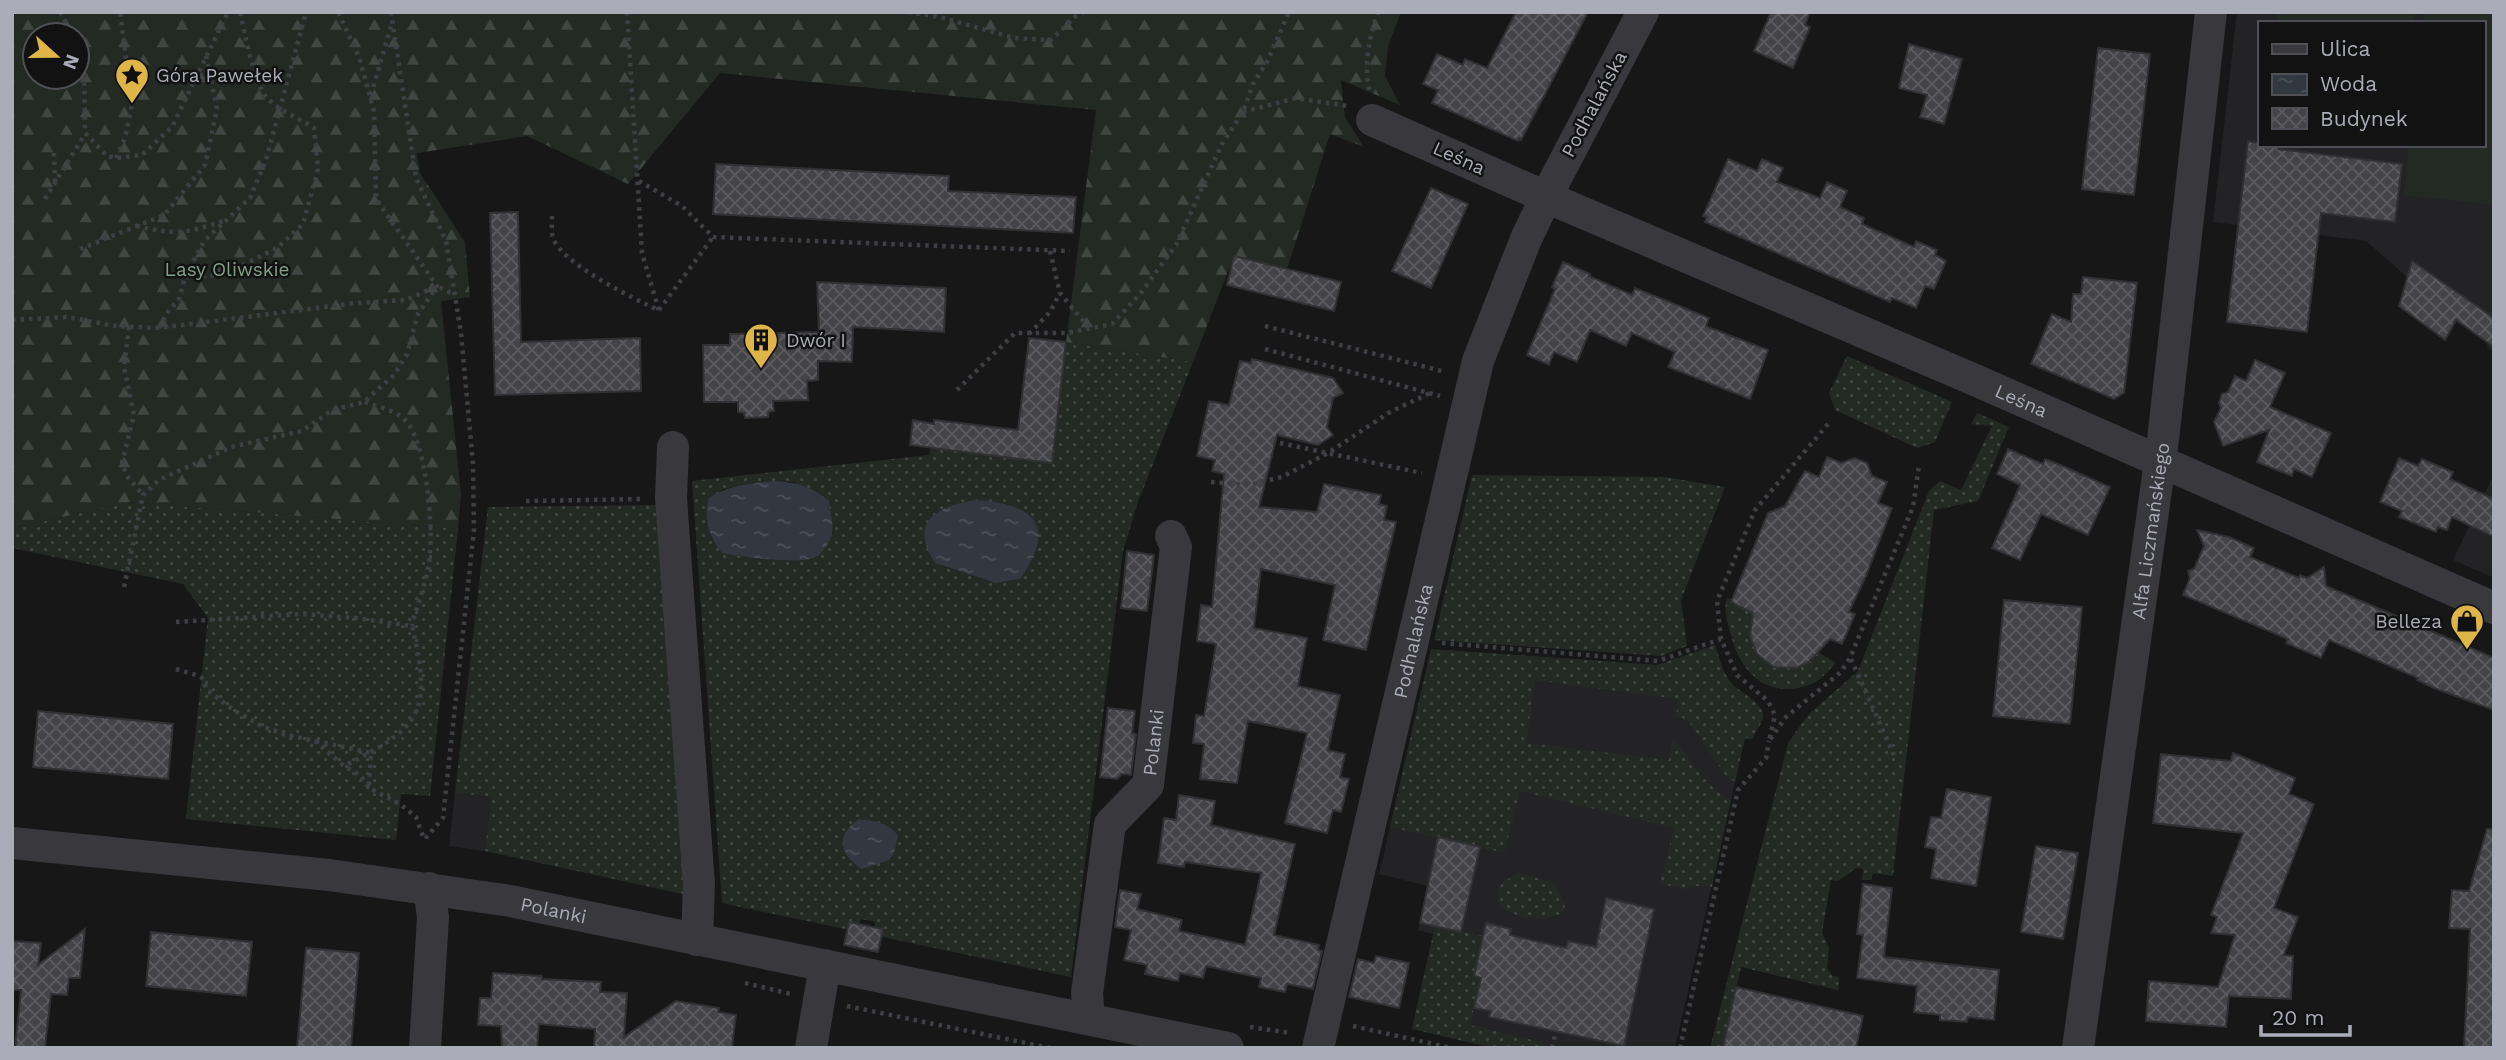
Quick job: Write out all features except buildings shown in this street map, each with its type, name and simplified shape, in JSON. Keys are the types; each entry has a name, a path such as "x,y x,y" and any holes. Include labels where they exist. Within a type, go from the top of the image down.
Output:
{"street":[{"name":"Podhalańska","path":"1318,1048 1478,361 1526,239 1643,12"},
{"name":"Alfa Liczmańskiego","path":"2078,1048 2159,461 2211,12"},
{"name":"Leśna","path":"1360,113 1546,197 2494,608"},
{"path":"673,447 671,498 699,885 697,940"},
{"name":"Polanki","path":"1089,1019 1087,993 1110,824 1148,785 1176,547 1171,536"},
{"name":"Polanki","path":"12,843 329,875 510,901 1225,1047"},
{"path":"425,1048 433,917 429,888"},
{"path":"811,1048 825,965"}],"path":[{"path":"117,158 125,138 132,104 120,12"},
{"path":"85,133 107,156 117,158 142,155 172,127 228,12"},
{"path":"185,277 218,275 277,248 303,224 318,169 314,128 265,96 254,70 240,12"},
{"path":"159,328 179,299 185,277 204,241 250,198 266,160 306,12"},
{"path":"338,12 359,57 374,111 376,199 437,286 454,294"},
{"path":"315,741 344,766 361,776 369,788 400,804 416,817 424,840 443,818 474,530 473,464 461,333 446,241 416,178 391,12"},
{"path":"626,12 642,253 659,311"},
{"path":"908,12 940,17 1014,38 1051,40 1076,15 1083,12"},
{"path":"957,390 1015,333 1067,333 1112,324 1123,314 1176,245 1222,144 1243,112 1252,84 1267,62 1289,12"},
{"path":"1243,112 1296,98 1360,113 1370,36 1378,12"},
{"path":"370,97 392,22"},
{"path":"80,250 164,215 205,165 217,109 206,55"},
{"path":"46,199 85,133 84,91"},
{"path":"54,153 55,185"},
{"path":"639,181 682,206 713,237 1070,251"},
{"path":"552,216 553,238 561,250 606,285 659,311"},
{"path":"136,226 163,232 191,232 227,219"},
{"path":"659,311 713,237"},
{"path":"1050,250 1059,293 1090,328"},
{"path":"12,320 66,317 129,327 159,328 356,303 406,300 437,286"},
{"path":"124,587 143,495 159,480 231,447 302,431 332,410 364,402 394,375 407,354 418,314 437,286"},
{"path":"1029,334 1050,312 1059,293"},
{"path":"1265,326 1471,392"},
{"path":"129,327 124,368 134,415 122,462 126,475 143,495"},
{"path":"1265,349 1430,393 1471,392"},
{"path":"1211,482 1250,485 1282,477 1328,453 1390,412 1430,393"},
{"path":"344,766 396,737 413,721 419,709 421,678 412,626 426,579 430,554 429,517 421,452 410,425 402,417 364,402"},
{"path":"1680,1048 1738,790 1766,758 1774,715 1768,701 1737,675 1721,639 1717,601 1755,510 1828,424"},
{"path":"1280,443 1433,475"},
{"path":"1769,741 1786,717 1841,672 1850,658 1913,507 1919,465"},
{"path":"526,501 624,499"},
{"path":"176,622 301,614 412,626"},
{"path":"1433,643 1658,661 1721,639"},
{"path":"1850,658 1894,755"},
{"path":"176,669 202,678 207,690 260,725 283,734 371,753"},
{"path":"369,788 371,753"},
{"path":"1348,1025 1451,1048"},
{"path":"1552,1048 1556,1031"}],"shaded area":[{"path":"2237,12 2494,12 2494,352 2487,347 2488,343 2456,320 2366,241 2213,222"},
{"path":"2494,474 2494,578 2453,560"},
{"path":"1431,649 1657,665 1745,738 1675,1048 1494,1048 1412,1029 1433,934 1418,930 1428,886 1379,874"},
{"path":"455,793 491,797 485,851 449,846"}],"green space":[{"name":"Lasy Oliwskie","path":"12,12 1401,12 1388,46 1385,76 1400,105 1341,80 1345,117 1364,147 1330,134 1287,269 1234,256 1193,362 1066,342 1096,110 720,73 628,184 527,136 417,153 420,173 465,242 470,297 441,301 461,495 458,529 130,502 12,528"},
{"path":"2278,12 2415,12 2414,21 2277,21"},
{"path":"2424,12 2494,12 2494,205 2404,195 2409,147 2485,147 2485,21 2423,21"},
{"path":"1066,342 1193,362 1138,502 1123,551 1071,977 883,937 874,927 875,922 861,919 859,924 845,929 722,903 692,481 929,455 931,447 1051,463","holes":["773,481 795,482 833,532 825,548 817,556 799,560 722,553 721,490","935,563 1020,579 996,583"]},
{"path":"1847,356 1952,402 1935,442 1917,448 1835,410 1829,393"},
{"path":"1977,413 2009,427 1978,501 1934,510 1893,876 1873,873 1871,880 1862,880 1863,869 1856,868 1838,881 1831,880 1822,933 1829,947 1827,969 1833,976 1839,977 1838,990 1741,967 1723,1048 1710,1048 1788,743 1808,715 1858,671 1929,491 1940,481 1961,490 1992,426 1971,424"},
{"path":"1472,475 1665,477 1725,487 1681,600 1687,646 1661,656 1434,640"},
{"path":"130,502 458,529 430,796 401,794 396,840 186,819 208,618 183,584 12,548 12,528"},
{"path":"660,505 687,895 485,851 491,797 455,793 488,507"},
{"path":"1727,598 1755,613 1751,627 1753,642 1800,666 1818,652 1836,663 1818,680 1796,688 1782,689 1759,680 1749,672 1735,649 1726,616"},
{"path":"1715,645 1730,682 1754,701 1763,713 1752,739 1745,738 1735,782 1726,776 1687,719 1676,717 1678,699 1535,680 1526,743 1669,760 1673,738 1707,782 1731,799 1712,887 1697,886 1686,889 1660,884 1674,828 1520,791 1504,853 1390,827 1431,649 1657,665"},
{"path":"1519,873 1554,883 1565,904 1564,912 1539,919 1522,917 1499,905 1498,892 1502,884"},
{"path":"1435,926 1489,937 1474,976 1481,978 1470,1025 1545,1043 1543,1048 1494,1048 1412,1029"}],"water":[{"path":"773,481 803,486 829,501 832,530 826,547 816,557 797,560 722,553 708,527 709,498 732,488"},
{"path":"976,500 1013,506 1034,521 1038,531 1037,544 1020,579 996,583 935,563 927,548 925,536 926,526 931,518 949,506"},
{"path":"859,819 886,825 898,836 894,853 889,860 862,869 848,857 844,851 844,837 846,831"}],"place":[{"name":"Góra Pawełek","path":"132,105"},
{"name":"Dwór I","path":"761,370"},
{"name":"Belleza","path":"2467,651"}]}
